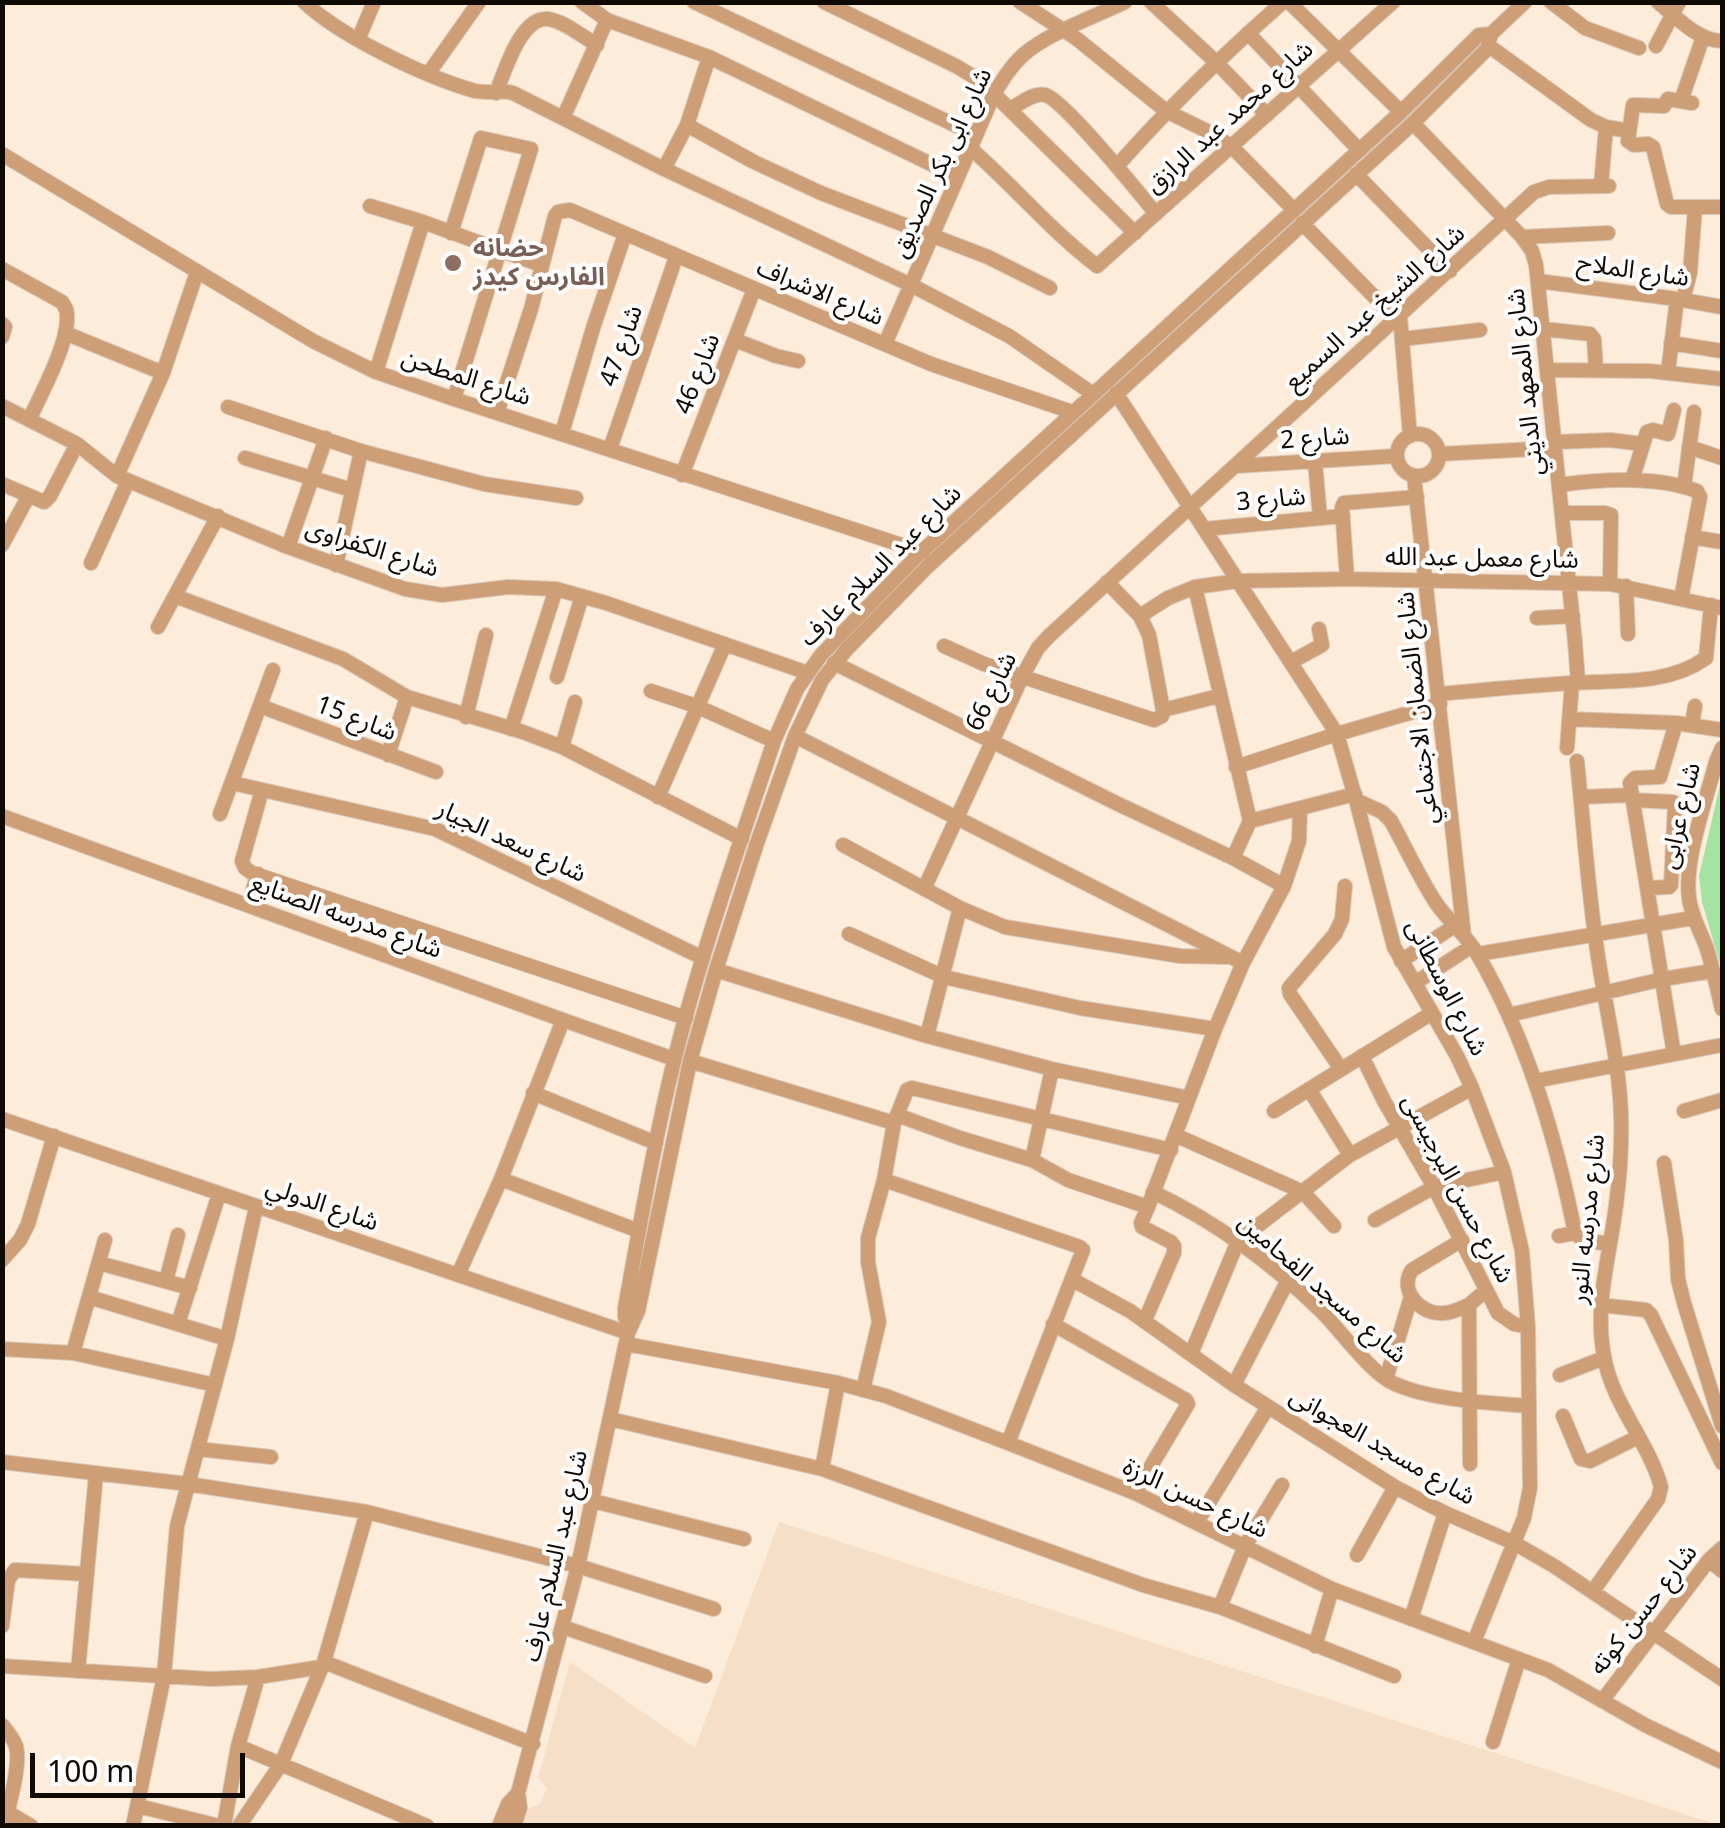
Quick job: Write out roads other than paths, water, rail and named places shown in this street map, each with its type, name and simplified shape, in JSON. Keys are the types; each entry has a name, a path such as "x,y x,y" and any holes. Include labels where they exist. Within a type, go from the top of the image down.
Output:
{"street":[{"path":"304,2 318,16 358,40 428,74 480,92 513,93 911,285 1009,336 1093,394"},
{"path":"358,40 374,2"},
{"path":"428,74 480,2"},
{"path":"582,2 608,20 708,57 958,177"},
{"path":"694,2 973,142"},
{"path":"824,2 971,75 1134,233"},
{"name":"شارع ابى بكر الصديق","path":"885,344 994,94 1009,70 1043,40 1125,2"},
{"path":"1151,2 1216,62 1266,116"},
{"path":"1116,166 1216,62 1286,2 1401,112"},
{"name":"شارع محمد عبد الرازق","path":"973,142 1072,247 1097,266 1394,2"},
{"name":"شارع عبد السلام عارف","path":"628,1334 625,1312 674,1059 774,740 808,672 835,639 1072,412 1298,216 1356,174 1413,123 1525,2"},
{"path":"1550,2 1586,28 1639,48"},
{"path":"1658,2 1676,9 1703,37 1722,42"},
{"path":"1030,5 1166,111 1232,146 1398,318 1410,436"},
{"path":"1656,46 1676,9"},
{"path":"496,94 518,40 541,19 550,19 597,45"},
{"path":"564,116 608,20"},
{"path":"1248,33 1359,150"},
{"name":"شارع عبد السلام عارف","path":"514,1826 520,1808 518,1794 578,1566 628,1334 638,1311 690,1061 756,846 794,736 812,698 834,664 922,559 1116,393 1476,38 1483,34 1490,40"},
{"path":"1703,37 1687,102 1667,99 1663,106 1633,106 1628,142 1653,147 1671,207 1722,207"},
{"path":"1490,40 1542,86 1606,128 1629,130"},
{"path":"664,168 687,125 708,57"},
{"path":"1010,110 1037,94 1053,97 1156,214"},
{"name":"شارع المعهد الديني","path":"1413,123 1506,219 1532,252 1573,616 1575,683 1567,748"},
{"path":"687,125 821,193 988,257 1050,288"},
{"name":"شارع الشيخ عبد السميع","path":"1190,507 1534,192 1540,188 1605,186 1606,128"},
{"path":"451,234 482,138 530,149 454,400"},
{"name":"شارع المطحن","path":"2,154 312,342 376,372 922,559"},
{"path":"1356,174 1450,271"},
{"path":"370,206 542,265 497,413"},
{"path":"1668,372 1680,300 1690,274 1695,208"},
{"name":"شارع الاشراف","path":"542,265 555,216 570,210 978,382 1072,412"},
{"path":"376,372 423,222"},
{"path":"1522,237 1608,233"},
{"path":"562,433 625,234"},
{"name":"شارع 47","path":"610,450 676,256"},
{"path":"2,269 65,305 68,314 65,333 29,420"},
{"path":"91,563 164,373 197,272"},
{"name":"شارع الملاح","path":"1538,281 1722,307"},
{"name":"شارع 46","path":"682,474 754,289"},
{"path":"2,324 2,337"},
{"path":"1543,329 1590,334 1594,339 1596,370"},
{"path":"1402,339 1480,330"},
{"path":"65,333 164,373"},
{"path":"735,340 798,360"},
{"path":"1671,343 1722,351"},
{"path":"1548,370 1668,372 1722,379"},
{"name":"شارع الوسطانى","path":"1116,393 1337,734 1389,932 1401,962 1458,1056 1504,1172 1522,1251 1528,1326 1530,1488 1524,1518 1474,1642"},
{"name":"شارع الكفراوى","path":"2,406 77,444 122,478 336,565 423,594 460,594 508,587 556,589 808,672"},
{"path":"228,407 484,484 576,498"},
{"path":"1632,480 1650,430 1670,432 1674,410"},
{"path":"1684,487 1694,412"},
{"path":"1417,434 1429,438 1439,454 1430,473 1414,476 1404,472 1396,456 1400,444 1417,434"},
{"path":"288,546 326,438"},
{"path":"1439,454 1611,440 1642,444"},
{"path":"2,484 42,502 47,500 77,444"},
{"path":"1689,447 1722,458"},
{"path":"336,565 361,450"},
{"name":"شارع 2","path":"1236,466 1396,456"},
{"path":"245,458 352,490"},
{"path":"1315,462 1320,518"},
{"name":"شارع الضمان الاجتماعي","path":"1414,476 1467,936"},
{"path":"1559,485 1632,480 1700,493 1681,599"},
{"path":"2,545 7,524 28,496"},
{"name":"شارع 3","path":"1204,529 1342,516 1342,507 1348,501 1416,497"},
{"name":"شارع 66","path":"924,889 1038,648 1190,507"},
{"path":"1562,513 1611,516 1628,634"},
{"path":"158,627 218,516"},
{"path":"1342,516 1347,579"},
{"path":"1692,536 1722,542"},
{"name":"شارع معمل عبد الله","path":"1140,616 1195,587 1238,581 1347,579 1618,585 1716,606"},
{"path":"944,646 984,664 1154,720 1162,716 1163,710 1149,635 1140,616 1107,582"},
{"path":"1195,587 1250,821 1233,858"},
{"path":"511,729 556,589"},
{"path":"175,596 343,660 406,698 562,747 742,839"},
{"path":"556,677 582,596"},
{"path":"1236,767 1439,699 1677,673 1706,658 1716,606"},
{"path":"1537,618 1573,616"},
{"path":"1292,662 1322,646 1320,629"},
{"path":"466,717 486,635"},
{"path":"658,797 725,644"},
{"path":"834,664 1284,886"},
{"path":"220,814 273,670"},
{"path":"652,692 696,706 774,740"},
{"path":"1163,710 1219,696"},
{"path":"388,755 406,698"},
{"path":"562,747 574,702"},
{"name":"شارع 15","path":"260,706 436,772"},
{"path":"1692,724 1695,706"},
{"path":"1569,719 1692,724 1722,730"},
{"path":"1674,1054 1632,780 1661,775 1676,723"},
{"path":"794,736 1238,960"},
{"name":"شارع عرابى","path":"1722,748 1688,880 1693,918 1702,935 1722,1009"},
{"name":"شارع مدرسه النور","path":"1577,761 1594,935 1617,1065 1621,1112 1616,1208 1600,1305 1604,1358 1612,1386 1660,1481 1660,1493 1592,1591"},
{"name":"شارع سعد الجيار","path":"232,783 434,829 703,958"},
{"path":"262,790 242,861 245,868 686,1018"},
{"path":"1581,796 1632,797 1675,804 1671,885 1647,888"},
{"path":"1250,821 1356,797 1391,821 1436,903 1467,936 1508,1015 1556,1148 1575,1233 1584,1240 1609,1244"},
{"path":"1144,1320 1174,1246 1141,1223 1216,1029 1238,960 1284,886 1300,841 1300,809"},
{"name":"شارع مدرسه الصنايع","path":"2,816 674,1059"},
{"path":"843,845 960,908 1006,926 1180,956 1238,960"},
{"path":"248,905 258,874"},
{"path":"1341,1069 1290,994 1290,988 1335,934 1342,919 1346,886"},
{"path":"927,1036 960,908"},
{"path":"1401,962 1467,936 1594,935 1693,918"},
{"path":"850,934 944,977 1080,1008 1216,1029"},
{"path":"1414,983 1467,936"},
{"path":"716,970 927,1036 1052,1069 1189,1098"},
{"path":"1508,1015 1712,971"},
{"path":"1274,1111 1432,1013"},
{"path":"458,1274 501,1178 563,1020"},
{"path":"1535,1081 1722,1044"},
{"name":"شارع حسن البرجيسى","path":"1362,1056 1498,1313 1528,1326"},
{"path":"690,1061 1032,1160 1068,1180 1148,1208"},
{"path":"1032,1160 1052,1069"},
{"path":"863,1390 879,1314 867,1249 896,1119 907,1090 912,1088 1171,1150"},
{"path":"1191,1354 1238,1240 1350,1155 1472,1088"},
{"path":"1309,1089 1350,1155"},
{"path":"534,1093 656,1143"},
{"path":"1684,1111 1722,1100"},
{"name":"شارع الدولي","path":"2,1120 628,1334"},
{"path":"1175,1135 1303,1192 1334,1226"},
{"path":"4,1254 20,1240 28,1224 54,1136"},
{"path":"1664,1163 1678,1250 1678,1279 1722,1426"},
{"path":"1375,1220 1434,1187 1504,1172"},
{"path":"501,1178 639,1231"},
{"path":"884,1180 1080,1247 1084,1255 1008,1442"},
{"name":"شارع مسجد الفحامين","path":"1153,1192 1238,1240 1320,1310 1386,1380 1470,1402 1529,1406"},
{"path":"178,1324 219,1194"},
{"path":"133,1826 164,1676 177,1526 227,1339 256,1207"},
{"path":"1558,1236 1575,1233"},
{"path":"166,1281 178,1235"},
{"path":"74,1352 105,1240"},
{"path":"1462,1240 1408,1274 1406,1284 1411,1297 1420,1306 1440,1314 1468,1306 1486,1290"},
{"path":"99,1263 190,1288"},
{"name":"شارع مسجد العجوانى","path":"1073,1280 1144,1320 1234,1385 1394,1486 1445,1514 1514,1544 1592,1591 1722,1679"},
{"path":"1234,1385 1287,1282"},
{"path":"1386,1380 1411,1297"},
{"path":"89,1298 227,1339"},
{"path":"1600,1305 1646,1310 1651,1315 1722,1464"},
{"path":"1468,1306 1470,1464"},
{"path":"1053,1324 1188,1404 1135,1494"},
{"name":"شارع حسن الرزة","path":"628,1334 838,1382 1008,1442 1135,1494 1332,1588 1548,1670 1722,1762"},
{"path":"2,1349 74,1352 214,1386"},
{"path":"1560,1376 1604,1358"},
{"path":"822,1470 838,1382"},
{"path":"1197,1522 1268,1407"},
{"path":"1563,1416 1586,1461 1638,1437"},
{"path":"610,1419 822,1470 1143,1586 1220,1607 1394,1676"},
{"path":"198,1449 271,1456"},
{"path":"2,1462 188,1484 367,1512 578,1566 714,1609"},
{"path":"78,1671 96,1474"},
{"path":"1220,1607 1246,1546 1282,1485"},
{"path":"1357,1555 1394,1486"},
{"path":"593,1501 744,1540"},
{"path":"240,1826 281,1764 322,1665 367,1512"},
{"path":"1411,1618 1445,1514"},
{"name":"شارع حسن كوته","path":"1602,1701 1708,1560 1722,1548"},
{"path":"1708,1560 1722,1571"},
{"path":"2,1626 8,1580 15,1570 86,1574"},
{"path":"1315,1646 1332,1588"},
{"path":"563,1628 705,1676"},
{"path":"1493,1742 1518,1658"},
{"path":"2,1666 211,1679 258,1677 322,1665 532,1744"},
{"path":"138,1806 222,1826 238,1746 258,1677"},
{"path":"2,1725 17,1750 4,1815 31,1826"},
{"path":"238,1746 427,1826"},
{"name":"شارع عبد السلام عارف","path":"499,1826 508,1804 518,1794"}],"place":[{"name":"حضانه الفارس كيدز","path":"453,263"}]}
